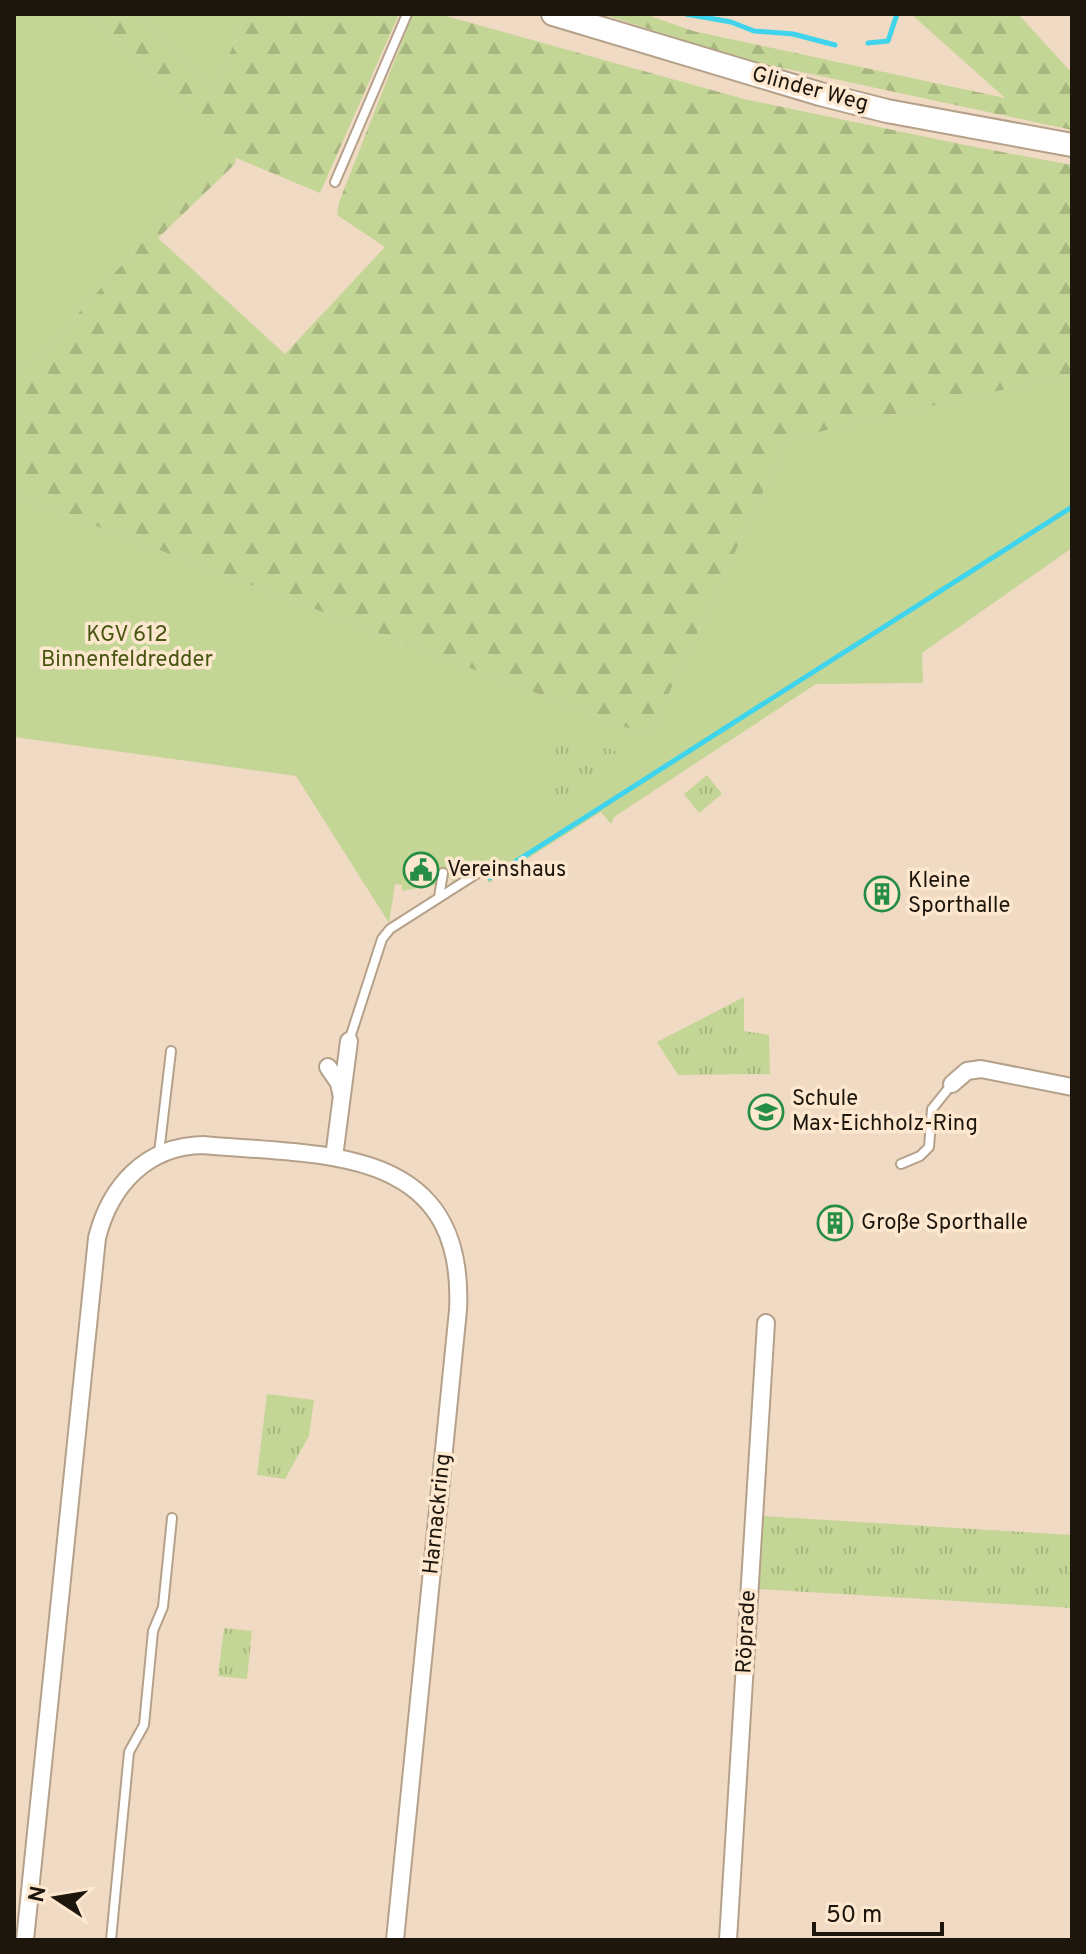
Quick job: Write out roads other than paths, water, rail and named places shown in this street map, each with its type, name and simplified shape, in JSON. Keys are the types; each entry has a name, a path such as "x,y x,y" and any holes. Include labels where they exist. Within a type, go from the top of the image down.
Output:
{"main road":[{"name":"Glinder Weg","path":"553,14 833,97 954,124 1072,145"}],"street":[{"path":"334,1157 349,1041"},
{"path":"328,1067 339,1083 341,1099"},
{"path":"952,1084 967,1071 981,1069 1072,1087"},
{"name":"Harnackring","path":"25,1940 97,1238 117,1190 135,1170 159,1153 203,1145 334,1157 374,1166 395,1175 419,1193 449,1238 459,1281 457,1323 395,1940"},
{"name":"Röprade","path":"728,1940 766,1323"}],"lane":[{"path":"335,182 407,14"},
{"path":"349,1041 382,939 390,929 476,878 484,869"},
{"path":"438,901 443,873"},
{"path":"159,1153 171,1051"},
{"path":"901,1164 920,1156 929,1147 932,1109 952,1084"},
{"path":"111,1940 129,1752 144,1725 153,1631 163,1607 172,1518"}],"waterway":[{"path":"686,14 731,22 754,31 793,34 835,45"},
{"path":"868,43 888,41 897,14"},
{"path":"490,878 1072,507"}],"place":[{"name":"Vereinshaus","path":"421,870"},
{"name":"Kleine Sporthalle","path":"882,894"},
{"name":"Schule Max-Eichholz-Ring","path":"766,1112"},
{"name":"Große Sporthalle","path":"835,1223"}],"park label":[{"name":"KGV 612 Binnenfeldredder","path":"127,648"}]}
